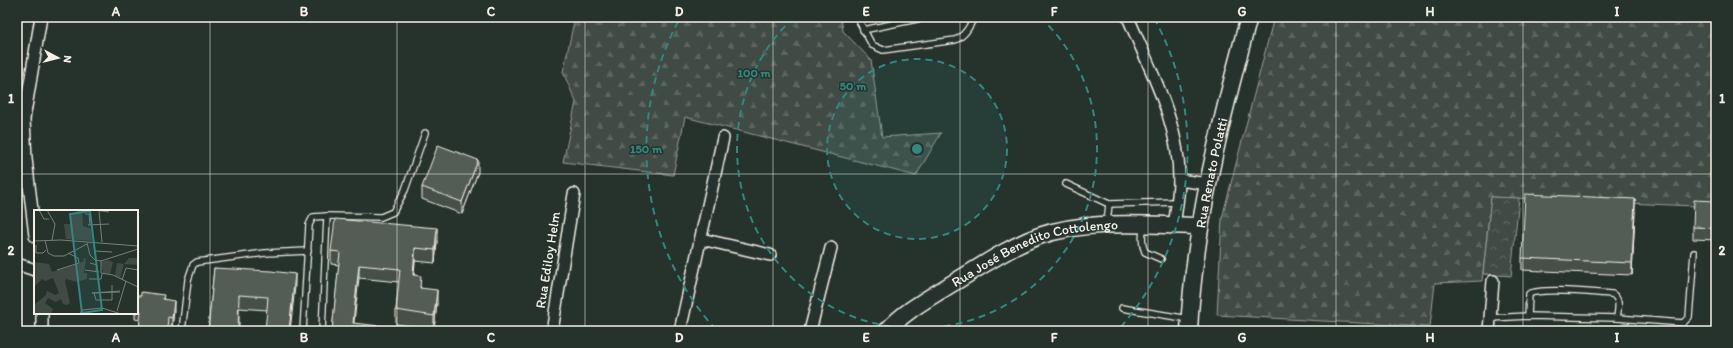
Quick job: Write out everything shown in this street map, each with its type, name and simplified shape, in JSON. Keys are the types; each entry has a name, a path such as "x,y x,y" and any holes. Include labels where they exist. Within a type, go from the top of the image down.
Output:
{"main road":[{"name":"Rua Renato Polatti","path":"1189,325 1200,226 1208,184 1249,17"},
{"name":"Rua José Benedito Cottolengo","path":"886,331 902,317 930,298 985,264 1021,244 1038,237 1059,230 1106,226 1200,226"}],"street":[{"path":"34,227 20,118 40,17"},
{"path":"1128,17 1166,109 1177,153 1179,180 1174,226"},
{"path":"681,331 723,138"},
{"path":"1179,180 1208,184"},
{"name":"Rua Ediloy Helm","path":"552,331 574,194"},
{"path":"701,239 770,255"},
{"path":"810,331 831,248"},
{"path":"17,264 34,270"},
{"path":"1489,331 1492,282"},
{"path":"42,314 42,331"}],"lane":[{"path":"857,17 872,45 883,50 955,40 965,33 972,19"},
{"path":"863,30 927,17"},
{"path":"303,331 310,220 318,216 380,217 393,212 405,190 425,134"},
{"path":"1066,184 1109,204 1177,202"},
{"path":"1106,226 1109,204"},
{"path":"322,331 327,216"},
{"path":"1144,225 1142,240 1143,248 1145,252 1161,259"},
{"path":"182,331 188,280 193,265 198,262 265,253 308,251"},
{"path":"1490,318 1528,316 1618,318 1683,323 1689,316 1694,253"},
{"path":"1528,316 1529,294 1533,292 1552,291 1612,294 1616,296 1618,300 1618,318"},
{"path":"1122,308 1189,325"}],"green space":[{"path":"575,17 841,17 843,31 871,60 882,137 941,133 916,176 685,117 673,175 563,162 576,102 563,72"},
{"path":"1274,17 1716,17 1716,207 1491,197 1482,281 1435,283 1430,327 1217,315 1222,218"},
{"path":"1491,197 1519,198 1511,276 1483,274"}],"building":[{"path":"438,145 478,160 462,202 422,187"},
{"path":"1525,194 1635,199 1632,263 1522,258"},
{"path":"1694,200 1716,201 1716,228 1693,227"},
{"path":"335,219 437,228 435,250 415,248 413,275 421,276 420,288 437,290 434,316 396,310 400,269 359,265 353,323 416,331 332,331 340,252 331,251"},
{"path":"214,268 271,271 295,274 289,331 265,331 268,297 239,295 238,331 208,331"},
{"path":"141,292 164,295 163,299 174,301 172,318 168,317 167,331 139,331 141,311 138,310 138,296 141,296"}]}
